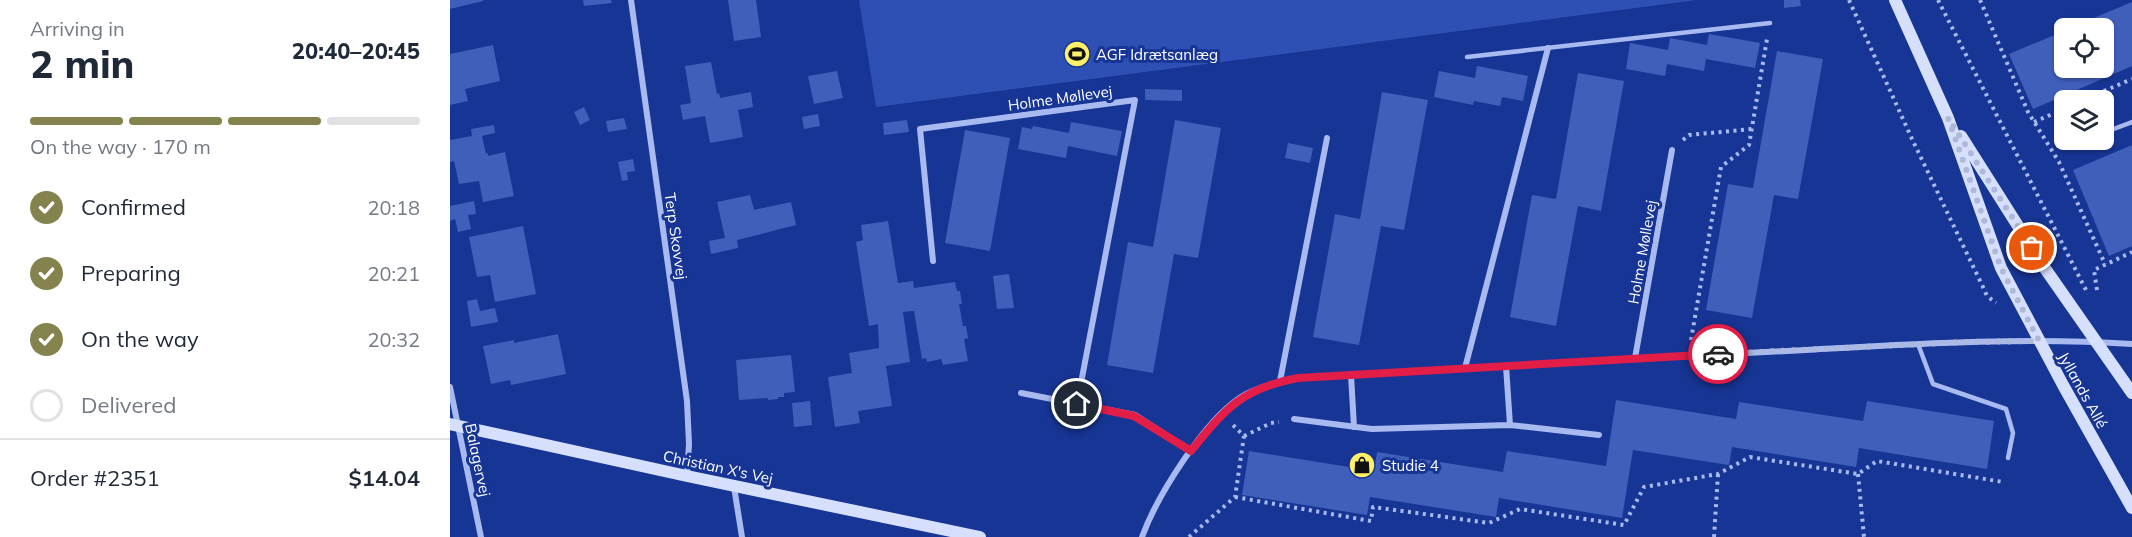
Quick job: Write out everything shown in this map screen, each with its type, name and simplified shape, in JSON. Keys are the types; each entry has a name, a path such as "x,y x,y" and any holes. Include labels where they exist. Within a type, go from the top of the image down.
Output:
{"street":[{"name":"Terp Skovvej","path":"631,0 687,401 689,444 687,477"},
{"name":"Jyllands Allé","path":"1895,0 1948,118 2001,268 2132,508"},
{"path":"1465,368 1548,48"},
{"name":"Holme Møllevej","path":"933,261 920,129 1135,100 1077,404"},
{"name":"Jyllands Allé","path":"1948,118 2044,267 2132,393"},
{"path":"1280,381 1327,138"},
{"name":"Holme Møllevej","path":"1635,358 1672,150"},
{"path":"1142,537 1171,479 1222,413 1242,397 1280,381 1298,378 1635,358 1918,344 2039,341 2132,344"},
{"path":"1506,366 1510,425"},
{"path":"1351,375 1354,427"},
{"name":"Balagervej","path":"450,387 454,425 481,537"},
{"path":"1021,393 1134,416 1191,451"},
{"path":"1294,419 1372,429 1510,425 1599,435"},
{"name":"Christian X's Vej","path":"454,425 687,477 980,537"},
{"path":"734,486 742,537"}],"lane":[{"path":"1467,57 1770,23"},
{"path":"2114,129 2132,122"},
{"path":"1918,344 1933,384 2006,409 2013,433 2008,458"}],"path":[{"path":"1849,0 1987,296 1996,303"},
{"path":"1938,0 2088,290 2089,301"},
{"path":"1980,0 2028,112 2059,162 2105,264"},
{"path":"1688,355 1720,167 1749,144 1770,23"},
{"path":"2106,90 2132,79"},
{"path":"2034,122 2054,113"},
{"path":"1672,150 1689,135 1752,129"},
{"path":"2097,290 2094,270 2132,252"},
{"path":"1222,413 1244,436"},
{"path":"1244,436 1271,423 1294,419"},
{"path":"1189,537 1235,497 1244,436"},
{"path":"1235,497 1371,520 1373,507 1489,523 1520,509 1624,525 1644,487 1718,474 1750,457 1858,474 1877,461 2003,482"},
{"path":"1714,537 1718,474"},
{"path":"1858,474 1864,537"}],"shaded area":[{"name":"AGF Idrætsanlæg","path":"859,0 1697,0 876,107"}],"building":[{"path":"450,0 483,0 483,1 450,9"},
{"path":"583,0 611,0 612,3 584,6"},
{"path":"728,0 756,0 761,37 734,41"},
{"path":"1784,0 1800,0 1801,6 1784,8"},
{"path":"2132,2 2132,66 2114,74 2114,18 2094,18"},
{"path":"1709,34 1760,43 1755,68 1706,59 1704,71 1667,64 1665,76 1626,69 1630,43 1668,50 1670,38 1707,45"},
{"path":"2054,35 2054,78 2104,78 2077,90 2054,90 2054,100 2033,109 2009,54"},
{"path":"493,45 500,81 465,89 468,101 450,105 450,54"},
{"path":"1777,51 1823,59 1798,199 1774,195 1752,318 1706,310 1728,184 1753,188"},
{"path":"711,62 717,94 719,93 720,98 751,92 753,107 738,110 743,137 710,143 705,116 683,120 680,105 691,103 685,66"},
{"path":"1477,66 1528,76 1523,101 1502,97 1500,106 1474,101 1473,105 1434,97 1439,71 1475,78"},
{"path":"837,71 843,98 814,104 808,76"},
{"path":"1578,73 1624,81 1601,211 1578,206 1556,326 1510,317 1532,195 1556,199"},
{"path":"1145,89 1182,90 1182,101 1145,100"},
{"path":"1382,92 1428,100 1404,230 1381,226 1359,345 1313,337 1335,214 1360,219"},
{"path":"584,107 590,120 580,125 574,112"},
{"path":"818,114 820,126 804,129 802,117"},
{"path":"624,118 627,129 608,132 606,121"},
{"path":"907,120 909,132 884,135 883,123"},
{"path":"1175,120 1221,128 1198,258 1174,254 1153,373 1107,365 1128,242 1153,247"},
{"path":"1071,122 1122,131 1117,156 1068,146 1066,158 1018,149 1022,127 1032,129 1033,126 1069,133"},
{"path":"494,125 495,133 482,136 486,154 488,153 488,156 505,152 514,196 483,202 479,181 459,184 454,161 450,162 450,140 472,136 471,129"},
{"path":"965,130 1010,138 990,251 945,243"},
{"path":"1288,143 1313,148 1310,163 1285,158"},
{"path":"2132,145 2132,246 2109,256 2073,170"},
{"path":"633,159 635,171 627,172 628,180 622,181 618,162"},
{"path":"750,195 754,210 791,202 796,225 737,240 738,248 711,254 709,241 725,238 717,202"},
{"path":"474,201 476,214 468,215 471,229 458,232 455,219 450,221 450,206"},
{"path":"888,221 898,283 913,281 914,288 955,282 957,291 960,291 962,304 959,304 968,338 964,339 968,361 943,365 941,359 927,362 926,358 922,359 914,311 903,312 910,362 886,366 892,406 858,411 860,423 835,427 828,377 852,373 849,353 879,348 878,324 869,326 856,242 863,240 861,225"},
{"path":"523,226 536,294 495,302 490,275 477,277 469,237"},
{"path":"1009,274 1014,308 997,309 993,276"},
{"path":"477,299 480,311 495,308 498,322 471,327 467,301"},
{"path":"558,334 566,374 511,385 510,380 491,384 483,346 514,340 514,343"},
{"path":"791,355 795,392 784,393 784,397 778,397 778,399 739,400 736,360"},
{"path":"1616,400 1736,419 1739,402 1863,421 1867,401 1994,421 1987,469 1859,448 1856,467 1732,447 1729,465 1633,450 1622,518 1499,498 1496,517 1370,497 1367,515 1242,495 1249,451 1374,471 1377,452 1503,472 1507,451 1606,466"},
{"path":"810,401 812,425 794,427 792,403"}],"way so far":[{"path":"1718,354 1963,342 2039,341 2001,268 1948,118 2032,248"}],"place":[{"name":"AGF Idrætsanlæg","path":"1077,54"},
{"name":"Studie 4","path":"1362,465"}],"route":[{"path":"1077,404 1134,416 1191,451 1222,413 1242,397 1280,381 1298,378 1718,354"}]}
